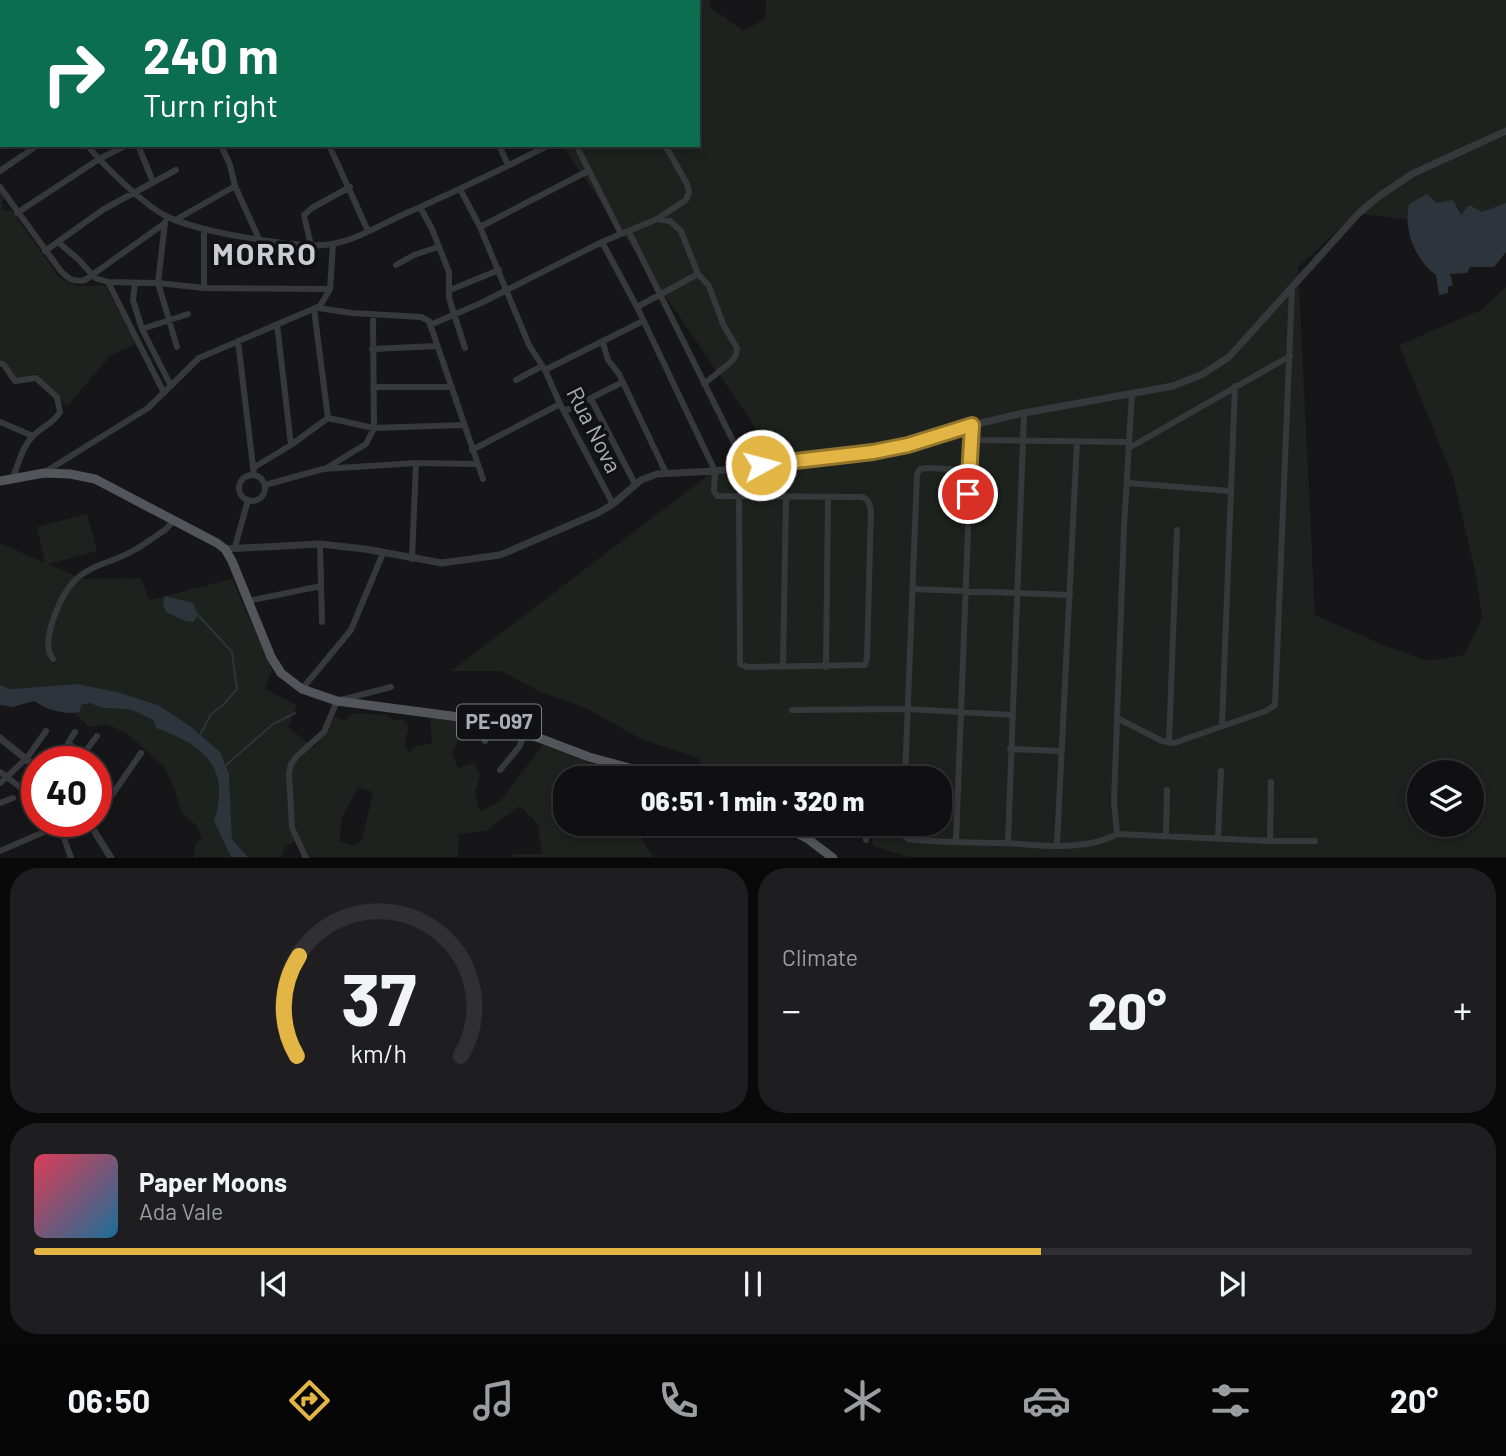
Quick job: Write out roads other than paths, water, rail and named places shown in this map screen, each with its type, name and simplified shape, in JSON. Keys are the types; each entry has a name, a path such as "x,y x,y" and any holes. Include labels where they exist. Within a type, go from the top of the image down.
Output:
{"main road":[{"path":"0,481 44,473 70,474 95,480 174,519 225,549"},
{"name":"PE-097","path":"225,549 271,657 281,673 302,689 337,701 491,720 589,758 620,766"},
{"path":"802,836 833,858"}],"street":[{"path":"0,113 0,119"},
{"path":"225,549 320,544 442,563 500,555 579,522 613,504 635,484 649,476 873,452 1024,413 1173,386 1213,368 1241,345 1358,214 1388,188 1412,174 1506,131"},
{"path":"0,171 35,147"},
{"path":"89,147 165,220"},
{"path":"17,213 99,159 123,147"},
{"path":"139,147 153,182"},
{"path":"222,147 235,186 259,239"},
{"path":"330,147 368,230"},
{"path":"500,147 508,166"},
{"path":"177,219 204,229 259,239 311,246 333,244 460,189 545,147"},
{"path":"577,147 621,234"},
{"path":"430,325 602,242 657,219 686,200 689,192 686,181 666,147"},
{"path":"46,251 104,209 176,170"},
{"path":"480,227 588,171"},
{"path":"0,187 65,276 80,281 92,275 165,220 177,219 235,186"},
{"path":"311,246 304,215 350,187"},
{"name":"Rua Nova","path":"460,189 499,270 522,332 544,368 613,504"},
{"path":"420,207 429,221 450,277 454,314 465,348"},
{"path":"657,219 670,221 678,227 698,274 709,286 723,324 735,343 737,352 732,361 704,384"},
{"path":"165,220 158,283 177,347"},
{"path":"204,229 204,288"},
{"path":"629,232 746,467"},
{"path":"58,242 98,280 108,282 158,283 204,288 330,289"},
{"path":"602,242 637,307 715,471 714,491 717,496 738,495 863,497 868,501 871,510 866,662 863,666 747,667 740,664 738,495"},
{"path":"44,473 148,408 199,358 324,302 330,289 333,244"},
{"path":"396,265 414,255 438,247"},
{"path":"450,290 499,270"},
{"path":"637,307 698,274"},
{"path":"450,277 465,283"},
{"path":"108,282 164,393"},
{"path":"135,283 133,300 142,329 171,386"},
{"path":"1117,718 1169,743 1179,742 1266,711 1276,702 1292,288"},
{"path":"315,308 426,319 483,479"},
{"path":"315,308 328,418"},
{"path":"142,329 188,314"},
{"path":"323,469 366,444 374,428 373,315"},
{"path":"516,380 603,343 643,321"},
{"path":"277,324 291,445"},
{"path":"238,341 254,472 265,485 262,496 256,501 248,500 242,495 240,487 246,477 254,472 328,418 374,428 464,425"},
{"path":"603,343 608,360 623,382 666,473"},
{"path":"372,349 437,346"},
{"path":"971,440 1077,441 1129,445 1290,356"},
{"path":"0,363 15,381 36,378 57,397 60,412 53,422 33,436 19,459 13,478"},
{"path":"565,411 623,382"},
{"path":"1222,726 1235,386"},
{"path":"373,387 452,387"},
{"path":"1116,834 1114,811 1117,718 1132,393"},
{"path":"591,399 635,484"},
{"path":"472,450 560,404"},
{"path":"1008,843 1024,413"},
{"path":"0,422 33,436"},
{"path":"956,842 972,425"},
{"path":"1057,845 1077,441"},
{"path":"265,485 323,469 416,463 477,464"},
{"path":"412,559 416,463"},
{"path":"906,766 918,471 927,468 969,470"},
{"path":"1127,484 1231,491"},
{"path":"783,666 786,497"},
{"path":"826,667 828,497"},
{"path":"235,547 248,500"},
{"path":"53,659 48,647 51,628 67,587 83,572 141,548 169,528 174,519"},
{"path":"1169,743 1177,530"},
{"path":"320,544 322,622"},
{"path":"302,689 351,630 383,553"},
{"path":"248,601 320,586"},
{"path":"913,589 1070,594"},
{"path":"306,858 292,828 289,773 291,764 324,732 337,701 391,687"},
{"path":"792,710 908,709 1012,715"},
{"path":"485,741 491,720"},
{"path":"35,746 46,731"},
{"path":"72,746 68,743 75,732"},
{"path":"500,770 519,747 526,732"},
{"path":"89,746 97,736"},
{"path":"0,738 21,754"},
{"path":"1010,749 1061,751"},
{"path":"112,793 141,752"},
{"path":"0,783 21,764"},
{"path":"1218,838 1221,771"},
{"path":"0,772 21,788"},
{"path":"1270,841 1271,782"},
{"path":"1166,836 1167,790"},
{"path":"0,803 13,798"},
{"path":"905,836 908,839 956,842 1057,845 1091,844 1116,834 1315,841"},
{"path":"0,851 30,837"},
{"path":"64,837 71,858"},
{"path":"100,837 111,858"}],"waterway":[{"path":"198,615 232,652 237,689 211,714 199,737"},
{"path":"224,767 273,724 295,713"}],"district":[{"name":"MORRO","path":"265,255"}]}
